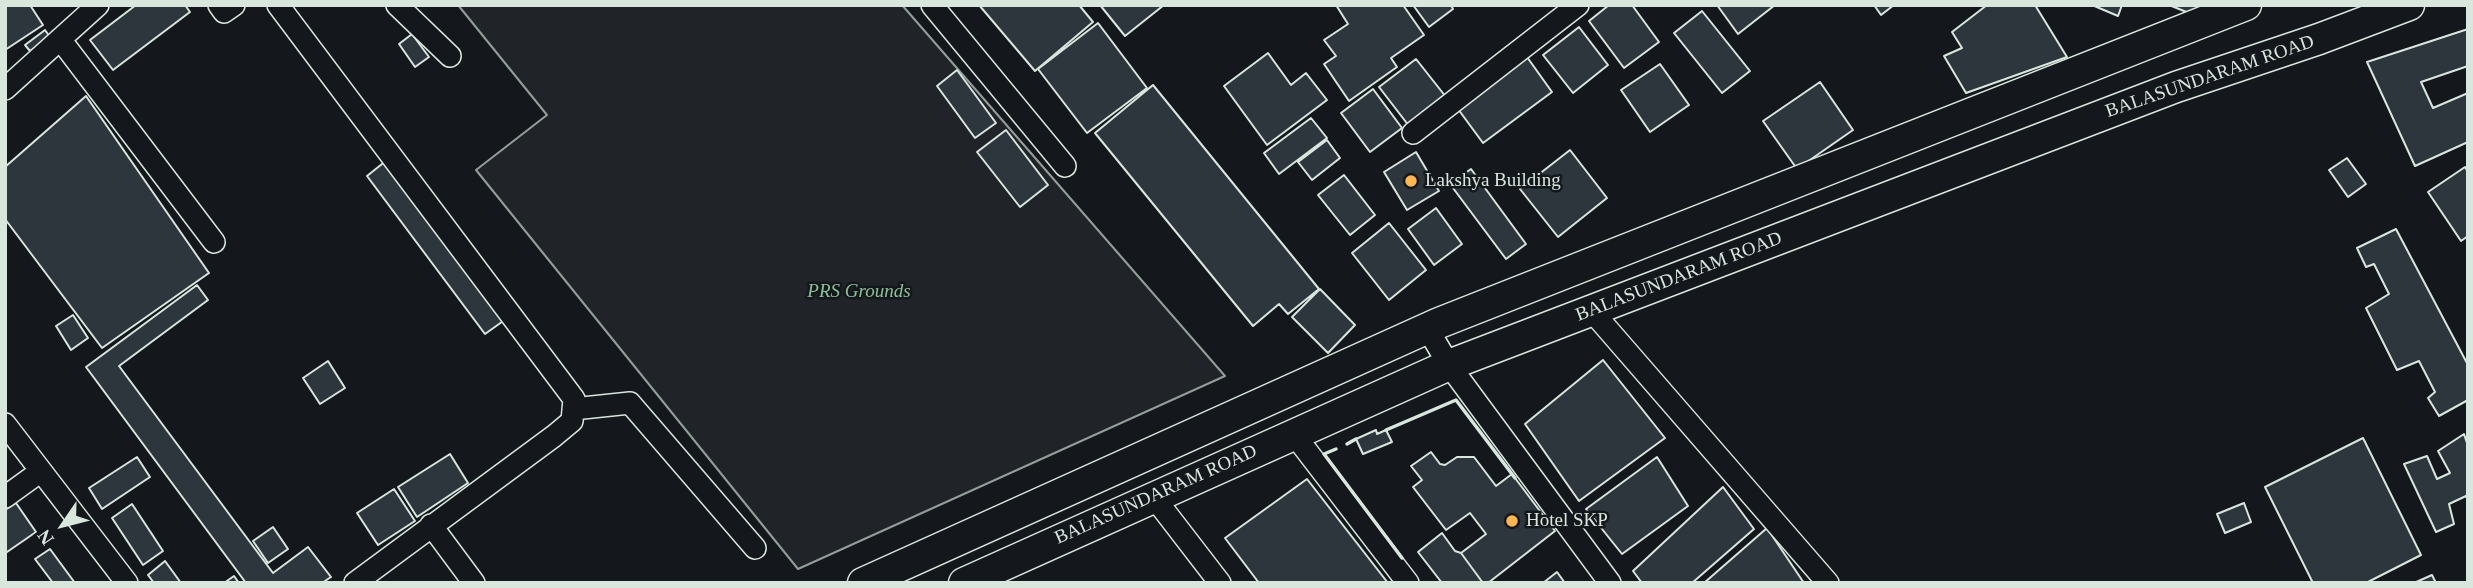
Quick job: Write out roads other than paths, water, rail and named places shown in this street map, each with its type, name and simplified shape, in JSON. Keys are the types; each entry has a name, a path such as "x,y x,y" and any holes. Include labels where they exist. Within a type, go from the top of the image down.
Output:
{"main road":[{"path":"863,583 1427,328 2246,5"},
{"name":"BALASUNDARAM ROAD","path":"964,583 1449,365 2176,87 2319,39 2409,5"},
{"path":"1057,494 1076,532"}],"street":[{"path":"5,89 98,5"},
{"path":"219,5 224,12 234,5"},
{"path":"278,5 574,399 572,421 355,583"},
{"path":"397,5 450,56"},
{"path":"932,5 1065,166"},
{"path":"1413,133 1578,5"},
{"path":"60,39 214,242"},
{"path":"1591,310 1828,583"},
{"path":"1427,328 1449,365 1610,583"},
{"path":"573,409 630,403 755,548"},
{"path":"5,424 127,583"},
{"path":"1293,433 1408,583"},
{"path":"5,497 41,471"},
{"path":"1153,496 1220,583"},
{"path":"431,525 474,583"}],"place":[{"name":"Lakshya Building","path":"1411,181"},
{"name":"Hotel SKP","path":"1512,521"}],"park label":[{"name":"PRS Grounds","path":"859,292"}]}
